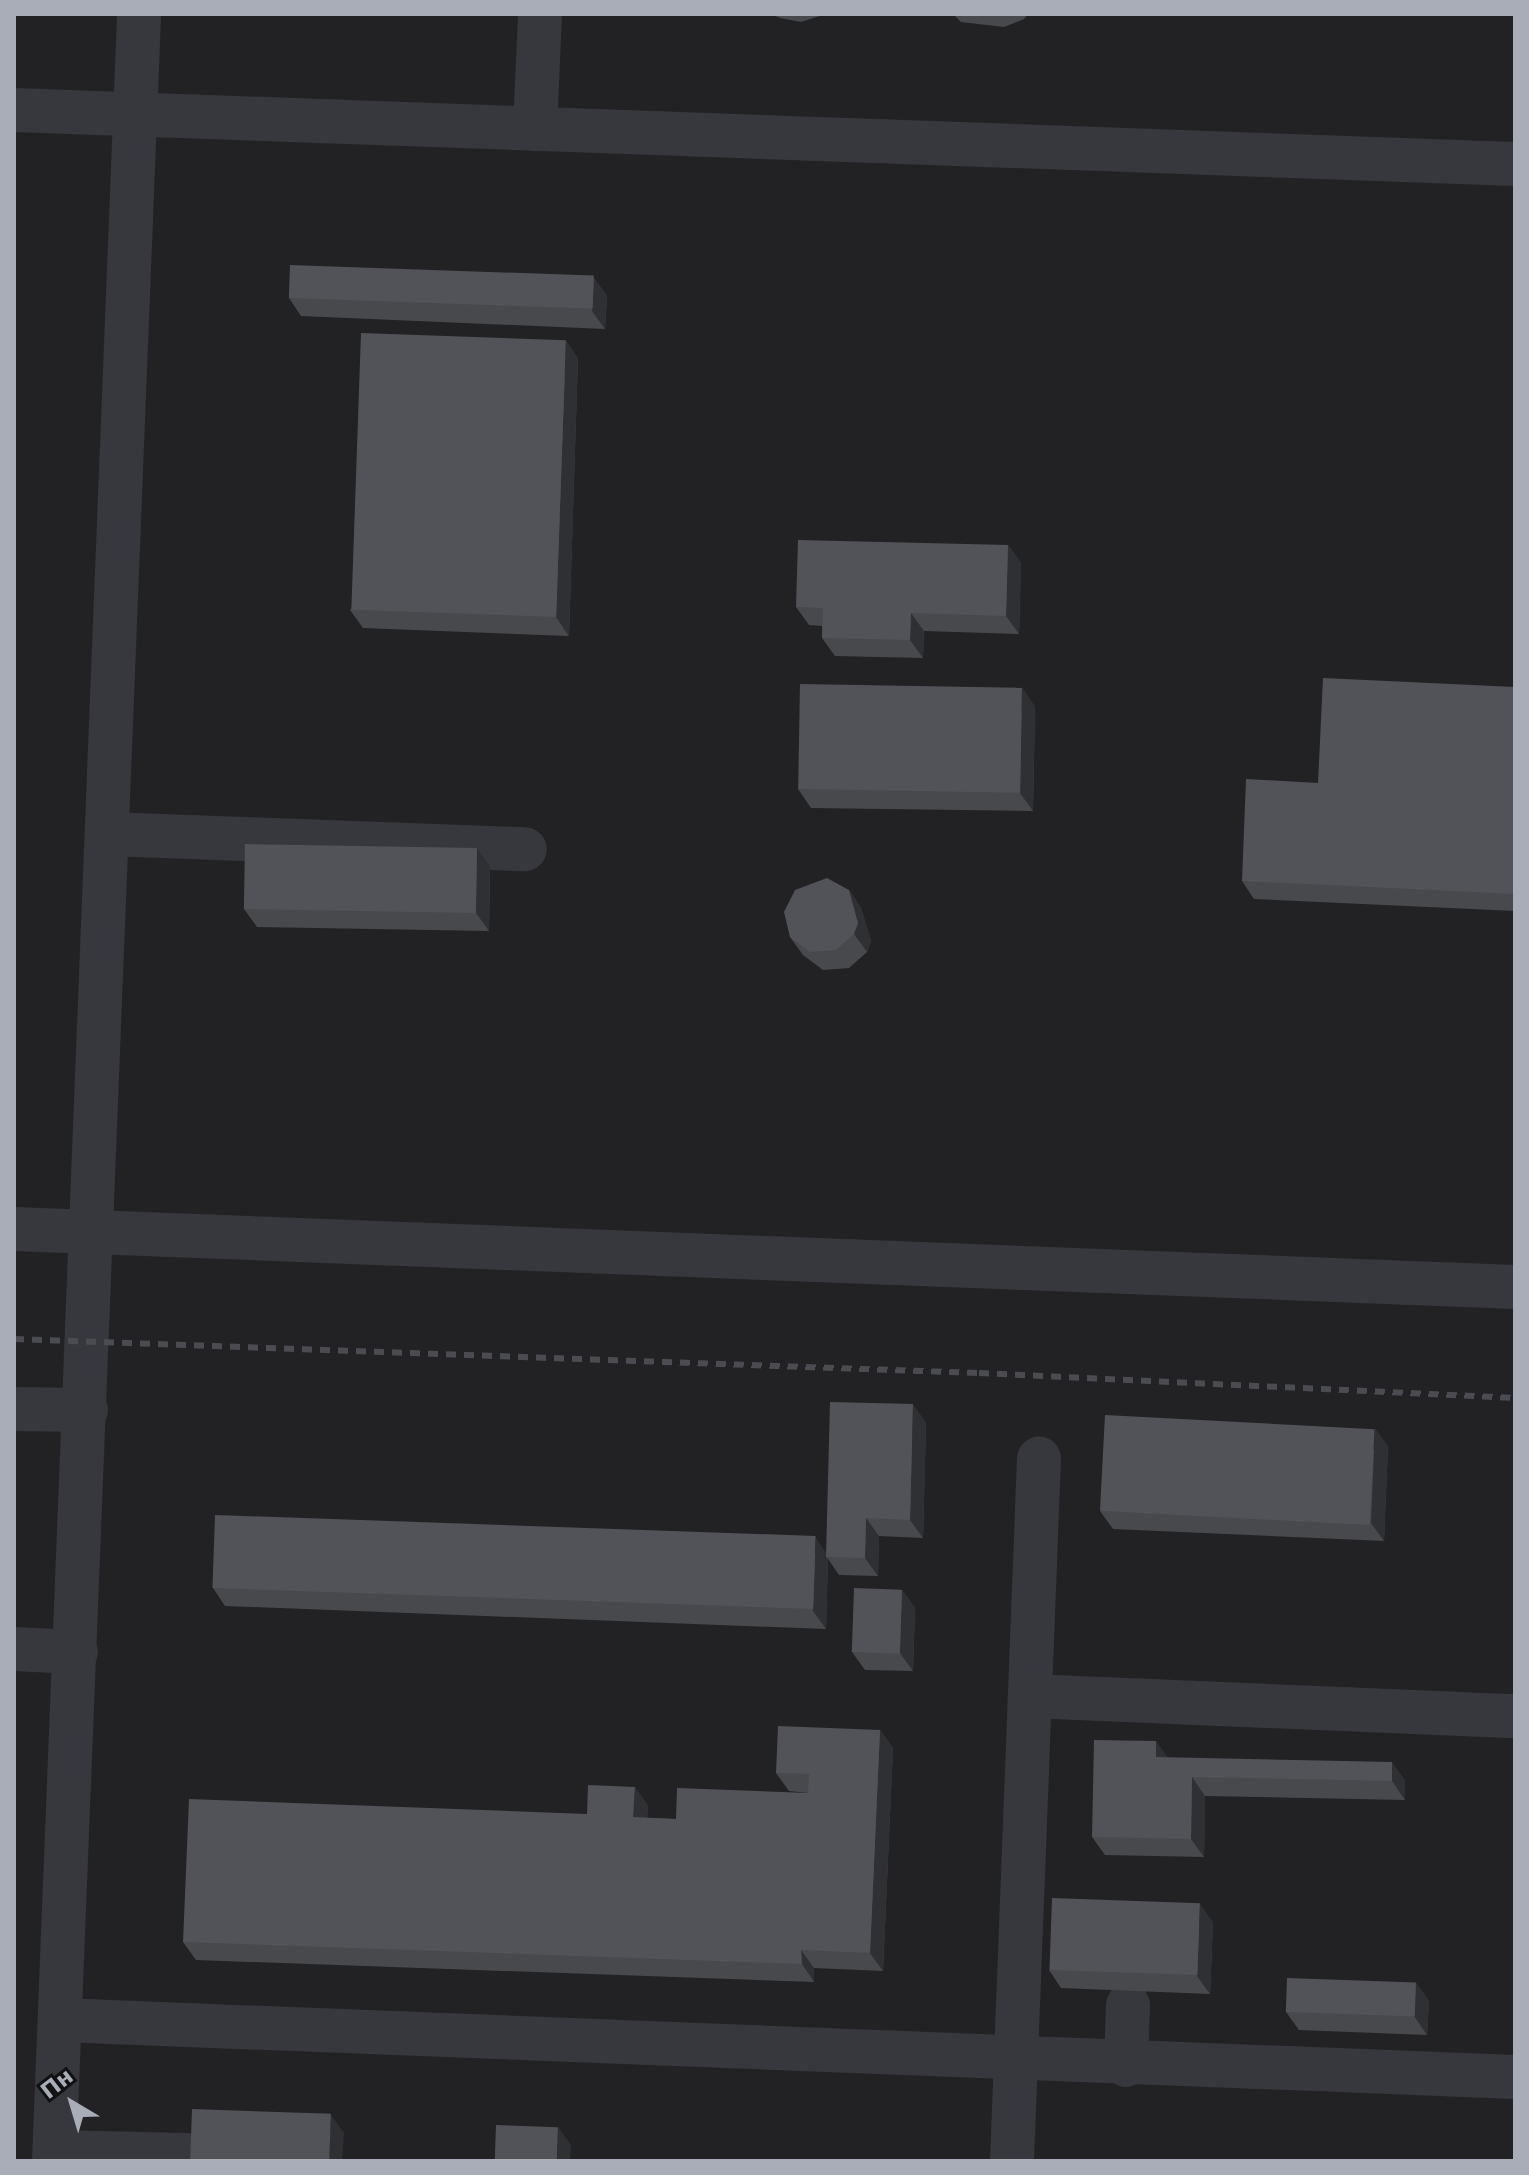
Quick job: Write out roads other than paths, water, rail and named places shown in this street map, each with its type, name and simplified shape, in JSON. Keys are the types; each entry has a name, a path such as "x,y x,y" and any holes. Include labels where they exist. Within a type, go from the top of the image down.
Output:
{"lane":[{"path":"139,14 94,1232 55,2156 188,2155"},
{"path":"535,129 540,14"},
{"path":"14,110 1515,164"},
{"path":"109,834 525,849"},
{"path":"14,1229 1515,1287"},
{"path":"14,1409 86,1410"},
{"path":"1012,2161 1039,1459"},
{"path":"14,1649 76,1652"},
{"path":"1030,1696 1515,1716"},
{"path":"1126,2065 1128,2005"},
{"path":"60,2020 1016,2061 1515,2077"}],"railway":[{"path":"14,1339 979,1373 1515,1398"}]}
